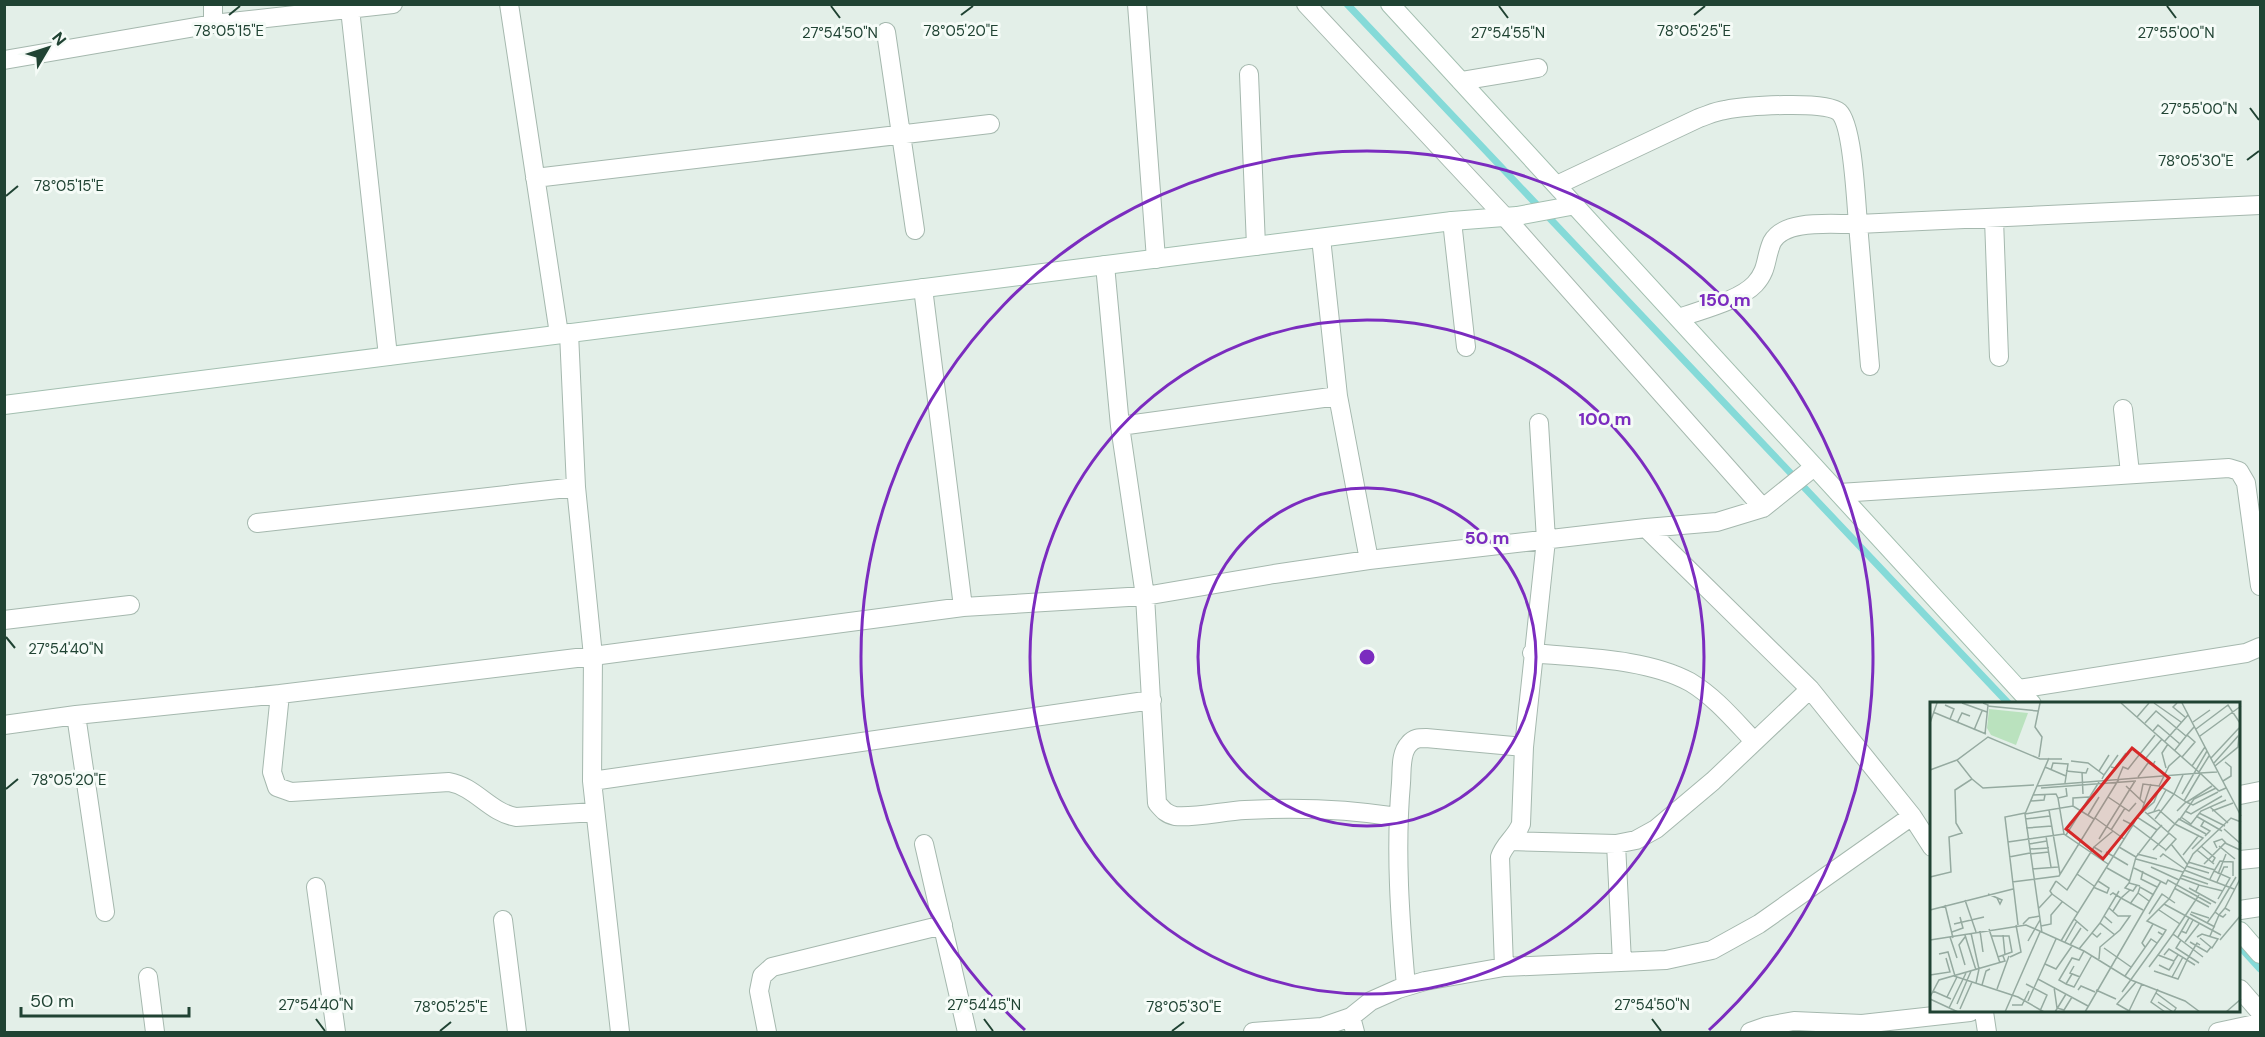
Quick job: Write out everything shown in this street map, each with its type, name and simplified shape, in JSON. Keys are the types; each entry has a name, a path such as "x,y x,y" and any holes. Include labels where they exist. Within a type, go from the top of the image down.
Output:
{"street":[{"path":"213,4 213,24"},
{"path":"4,60 213,24 393,4"},
{"path":"509,4 535,178 564,334 593,656 592,781 620,1032"},
{"path":"1137,4 1156,259"},
{"path":"1306,4 1511,217 1763,508"},
{"path":"1390,4 1679,318 1808,472 1839,493 2030,702"},
{"path":"361,7 388,356"},
{"path":"886,32 915,230"},
{"path":"1461,81 1538,68"},
{"path":"1249,74 1257,246"},
{"path":"1557,185 1699,118 1722,110 1747,106 1824,106 1839,112 1848,128 1870,366"},
{"path":"535,178 990,124"},
{"path":"4,405 1452,221 1511,217 1576,205"},
{"path":"1679,318 1737,296 1754,286 1765,272 1772,243 1780,232 1792,226 1994,219 2260,205"},
{"path":"1994,219 1999,357"},
{"path":"1452,221 1466,347"},
{"path":"1322,238 1338,396 1369,560"},
{"path":"1105,265 1120,426 1145,596 1157,803 1166,813 1177,816 1291,808 1346,809 1398,817"},
{"path":"924,288 963,607"},
{"path":"1120,426 1338,396"},
{"path":"2123,409 2130,473"},
{"path":"1504,967 1500,857 1503,848 1517,834 1521,824 1524,747 1532,653 1546,540 1539,423"},
{"path":"1839,493 2229,468 2239,471 2246,483 2260,586"},
{"path":"4,725 593,656 963,607 1145,596 1369,560 1646,528 1718,522 1763,508 1808,472"},
{"path":"257,523 576,487"},
{"path":"1646,528 1810,689 1912,816 1930,844"},
{"path":"4,620 130,606"},
{"path":"2019,689 2246,653 2260,647"},
{"path":"1532,653 1623,662 1655,669 1689,682 1720,704 1754,741"},
{"path":"1510,841 1616,844 1635,840 1656,829 1713,781 1810,689"},
{"path":"280,694 272,772 277,787 291,792 450,782 461,784 503,814 516,817 595,812"},
{"path":"592,781 1152,700"},
{"path":"76,715 105,912"},
{"path":"1406,986 1400,920 1398,817 1403,754 1408,744 1416,738 1524,747"},
{"path":"2241,795 2260,791"},
{"path":"1253,1032 1353,1025 1371,1002 1406,986 1425,981 1504,967 1666,960 1712,950 1759,924 1912,816"},
{"path":"924,844 967,1032"},
{"path":"1616,844 1622,962"},
{"path":"2241,860 2260,858"},
{"path":"316,886 336,1032"},
{"path":"2241,910 2260,907"},
{"path":"502,920 517,1032"},
{"path":"767,1032 759,991 762,976 772,967 943,925"},
{"path":"2241,932 2260,954"},
{"path":"148,977 155,1032"},
{"path":"2241,990 2260,1012"},
{"path":"1750,1032 1794,1021 1862,1024 1953,1013"},
{"path":"1984,1013 1986,1032"},
{"path":"2218,1032 2260,1023"}],"waterway":[{"path":"1347,4 2007,702"},
{"path":"2241,948 2260,969"}]}
